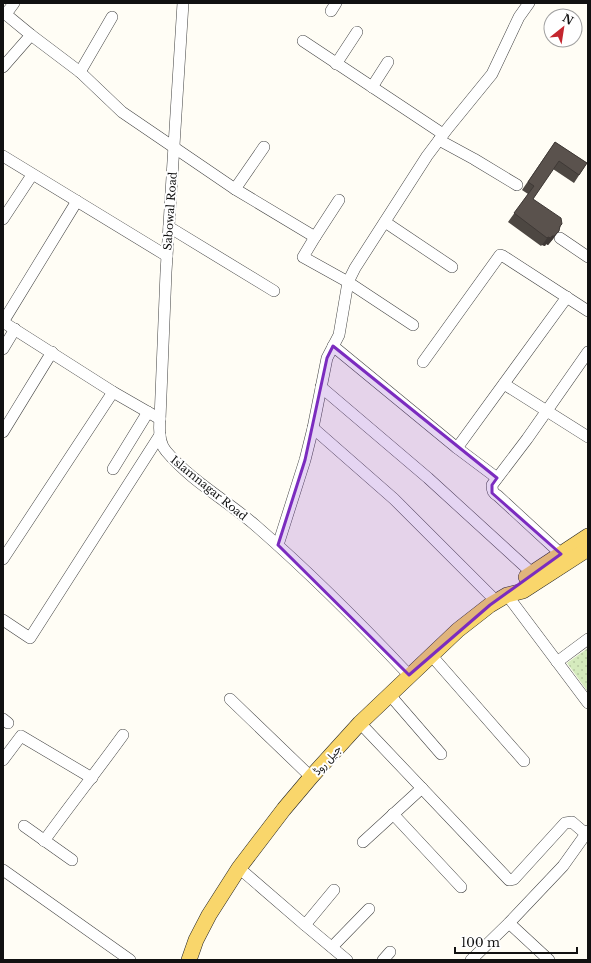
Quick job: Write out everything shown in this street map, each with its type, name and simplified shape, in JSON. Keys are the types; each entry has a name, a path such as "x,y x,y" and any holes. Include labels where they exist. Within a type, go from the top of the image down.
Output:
{"main road":[{"path":"501,598 519,581 588,536"},
{"path":"501,598 523,591 588,549"},
{"name":"جیل روڈ","path":"189,960 196,940 209,914 239,868 284,809 311,777 360,723 409,675 458,630 501,598"}],"street":[{"path":"14,3 4,13 80,72 122,112 235,189 315,237"},
{"name":"Sabowal Road","path":"160,419 167,256 183,3"},
{"path":"278,545 305,460 327,358 339,335 348,282 427,156 492,74 519,17 529,3"},
{"path":"80,72 112,17"},
{"path":"336,64 357,32"},
{"path":"3,67 31,35"},
{"path":"303,41 372,87 441,137 517,185"},
{"path":"372,87 388,62"},
{"path":"235,189 264,147"},
{"path":"3,156 167,256"},
{"path":"3,219 32,174"},
{"path":"339,200 303,257 348,282 413,325"},
{"path":"77,201 3,322 113,392 160,419"},
{"path":"385,222 452,267"},
{"path":"169,226 274,291"},
{"path":"560,238 588,257"},
{"path":"423,362 500,255 504,256 588,311"},
{"path":"457,448 567,297"},
{"path":"3,349 15,329"},
{"path":"333,346 457,448 497,478"},
{"path":"3,432 52,352"},
{"path":"561,554 494,494 492,491 492,485 588,352"},
{"path":"504,384 588,437"},
{"path":"321,387 428,478 532,573"},
{"path":"3,559 113,392"},
{"path":"113,468 148,412"},
{"name":"Islamnagar Road","path":"160,419 160,435 164,450 179,466 278,545 380,644 409,675"},
{"path":"313,428 394,499 501,598 557,662 588,703"},
{"path":"3,620 30,638 160,435"},
{"path":"557,662 588,639"},
{"path":"431,655 524,761"},
{"path":"389,694 441,754"},
{"path":"230,699 311,777"},
{"path":"360,723 509,880 514,879 565,823 572,822 587,832 563,866 509,923 471,960"},
{"path":"44,841 123,735"},
{"path":"3,760 21,736 92,778"},
{"path":"363,842 422,788"},
{"path":"393,814 461,886"},
{"path":"24,826 72,860"},
{"path":"239,868 346,960"},
{"path":"3,870 130,960"},
{"path":"305,925 334,890"},
{"path":"332,948 369,909"},
{"path":"509,923 549,960"}],"highlighted area":[{"path":"333,346 497,478 492,485 492,493 561,554 490,605 409,675 278,545 305,460 327,358"}],"green space":[{"path":"588,648 588,692 567,663"}],"building":[{"path":"555,142 587,163 579,175 559,161 533,199 561,218 562,224 559,231 551,238 547,238 514,213 534,186 528,182"}]}
